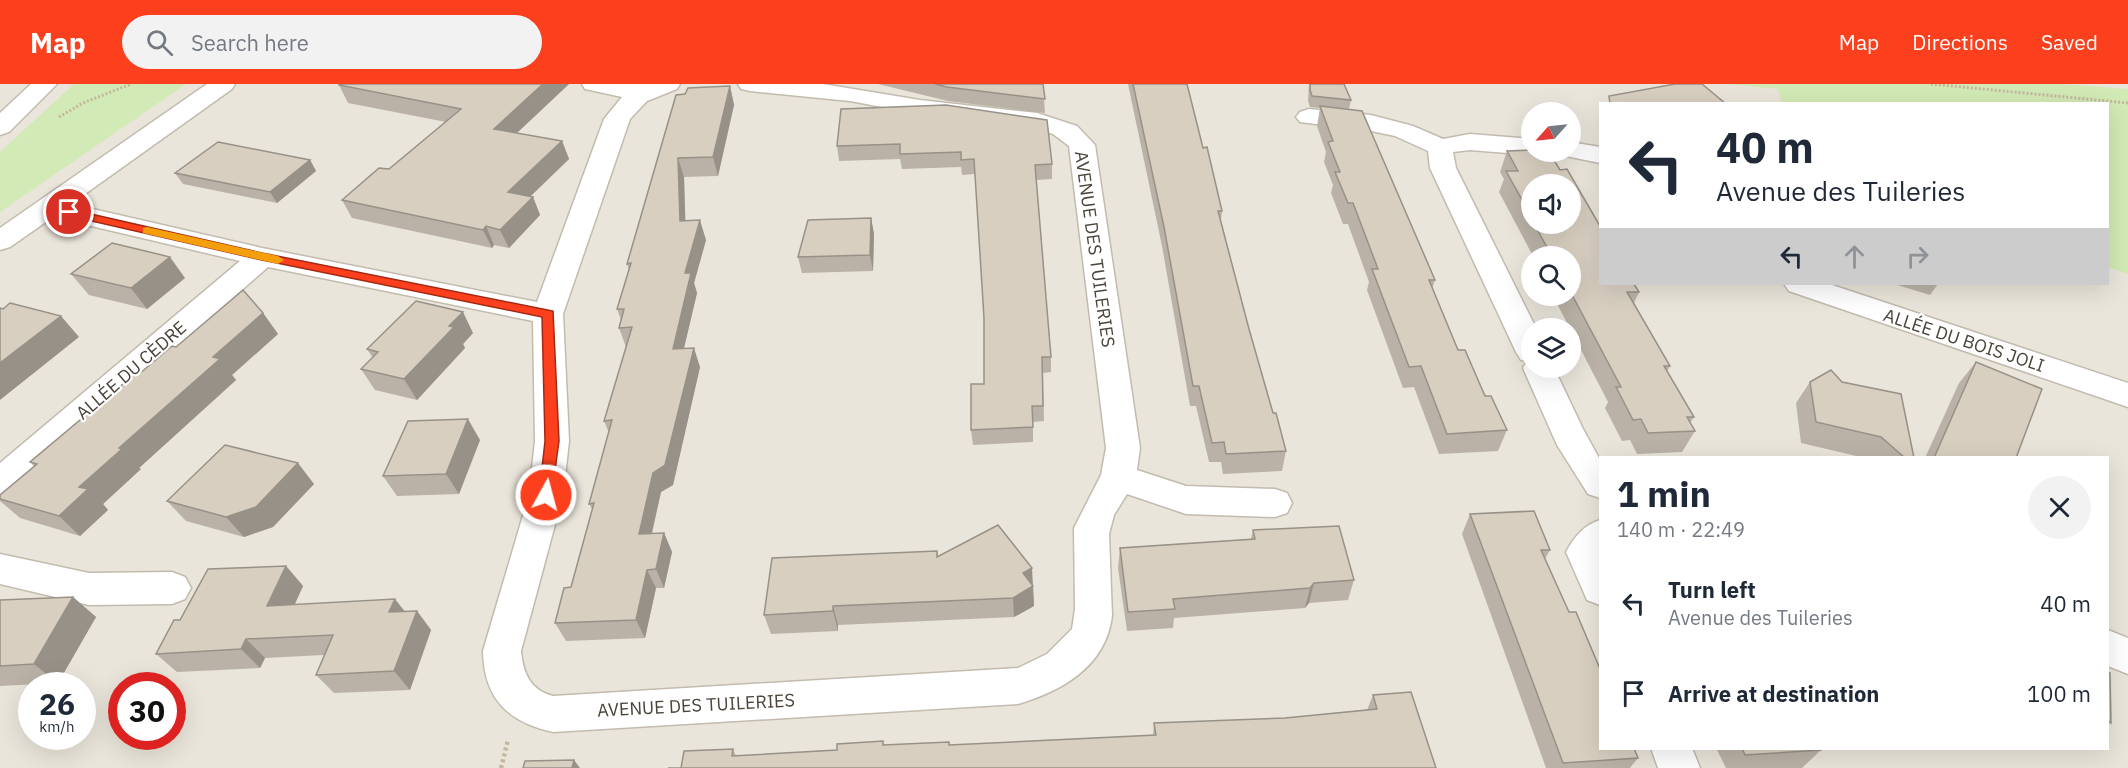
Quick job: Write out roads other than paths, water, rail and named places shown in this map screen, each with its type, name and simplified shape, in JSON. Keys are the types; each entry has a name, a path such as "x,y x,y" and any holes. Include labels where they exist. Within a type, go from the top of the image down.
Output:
{"street":[{"path":"0,127 45,84"},
{"path":"0,241 223,84"},
{"path":"594,84 654,88"},
{"name":"AVENUE DES TUILERIES","path":"654,88 624,107 617,119 548,314 552,441 546,495 505,638 501,667 505,680 518,698 541,712 553,714 1017,686 1036,681 1052,673 1070,659 1081,646 1090,629 1093,610 1092,529 1098,511 1118,477 1123,448 1085,155 1077,138 1054,125 1037,121 920,108 850,94 750,84"},
{"path":"1309,117 1371,123 1404,131 1443,148"},
{"path":"1521,146 1457,142 1443,148 1440,152 1443,168 1521,329"},
{"path":"1581,152 1599,155"},
{"path":"48,207 262,257 548,314"},
{"name":"ALLÉE DU CÈDRE","path":"0,483 262,257"},
{"name":"ALLÉE DU BOIS JOLI","path":"1802,285 2128,395"},
{"path":"1544,378 1579,452 1591,475 1599,484"},
{"path":"1118,477 1186,500 1275,503"},
{"path":"1599,535 1584,552 1599,587"},
{"path":"0,570 89,589 172,588"},
{"path":"2109,648 2128,657"},
{"path":"1672,750 1679,768"}]}
